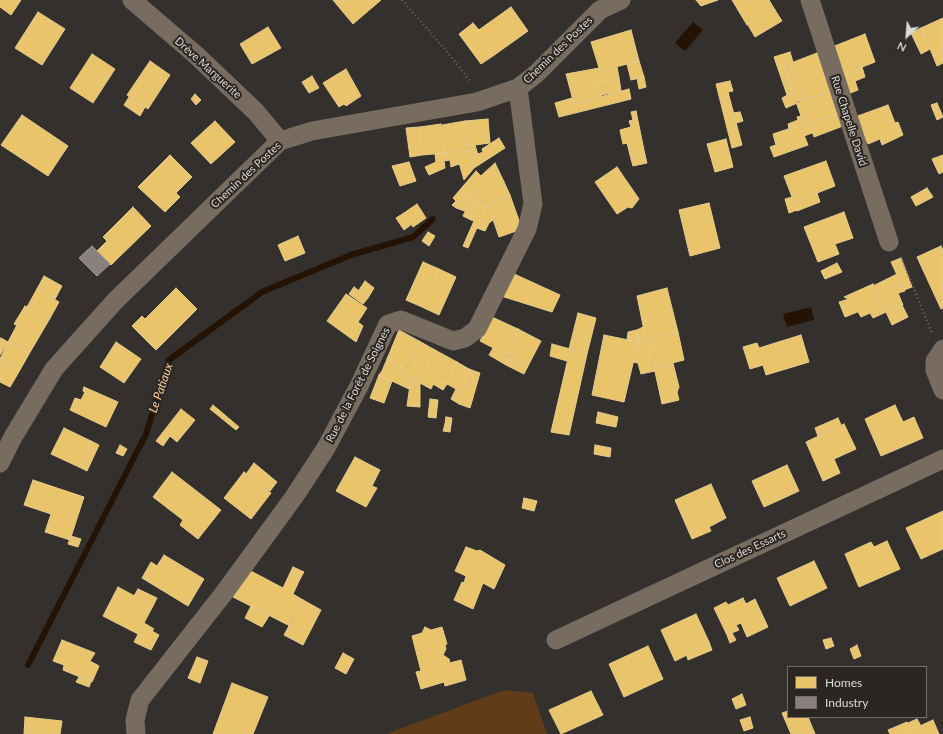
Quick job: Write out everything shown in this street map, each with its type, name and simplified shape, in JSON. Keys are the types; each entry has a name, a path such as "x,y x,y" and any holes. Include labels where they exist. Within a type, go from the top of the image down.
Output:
{"street":[{"name":"Drève Marguerite","path":"132,0 196,55 256,112 280,141"},
{"name":"Chemin des Postes","path":"0,463 12,437 54,370 115,301 280,141 312,131 477,102 518,88 536,74 600,10 621,0"},
{"name":"Rue Chapelle David","path":"810,0 889,242"},
{"name":"Rue de la Forêt de Soignes","path":"136,734 135,720 140,700 219,599 294,498 334,434 359,386 388,324 401,320 453,341 465,338 477,329 527,229 532,204 518,88"},
{"path":"942,351 936,361 935,370 943,390"},
{"name":"Clos des Essarts","path":"556,640 943,459"}],"path":[{"path":"402,0 470,79"},
{"path":"889,242 900,253 942,351"}],"shaded area":[{"path":"693,22 703,30 685,51 675,43"},
{"path":"811,307 814,320 787,327 783,314"},
{"path":"504,690 533,693 547,734 386,734"}],"building: Homes":[{"path":"0,0 21,0 11,15 0,7"},
{"path":"333,0 381,0 353,24"},
{"path":"696,0 718,0 701,6"},
{"path":"732,0 769,0 775,10 747,25"},
{"path":"511,7 528,31 493,56 476,32"},
{"path":"775,10 782,21 755,37 748,25"},
{"path":"38,12 65,29 42,65 15,48"},
{"path":"943,18 943,51 933,56 921,28"},
{"path":"473,23 479,30 476,32 493,56 481,64 459,34"},
{"path":"268,27 281,48 252,64 240,44"},
{"path":"921,28 930,49 921,54 911,33"},
{"path":"631,30 639,61 600,71 591,42"},
{"path":"865,34 875,62 842,75 832,47"},
{"path":"943,51 943,63 937,66 933,56"},
{"path":"790,52 793,62 784,66 793,92 787,95 774,57"},
{"path":"817,53 831,91 804,100 791,63"},
{"path":"92,54 115,69 93,103 70,88"},
{"path":"150,61 170,75 148,109 127,95"},
{"path":"639,61 644,77 631,80 627,64"},
{"path":"791,64 804,100 786,108 782,98 793,92 784,66"},
{"path":"617,67 619,78 598,83 602,97 574,104 566,74 599,68 600,71"},
{"path":"862,67 865,77 855,81 858,90 848,94 842,75"},
{"path":"346,69 361,96 346,106 344,104 339,107 323,83"},
{"path":"312,76 319,88 309,93 302,82"},
{"path":"644,77 646,87 639,89 637,78"},
{"path":"619,78 621,91 601,95 598,83"},
{"path":"730,81 733,91 728,92 742,145 732,148 716,84"},
{"path":"629,89 631,99 559,117 555,103 572,98 574,104"},
{"path":"831,91 838,113 804,124 796,102"},
{"path":"195,94 201,100 196,105 191,99"},
{"path":"129,97 145,107 140,116 124,105"},
{"path":"937,103 943,117 937,120 931,105"},
{"path":"888,105 895,123 898,122 903,135 882,145 880,139 868,144 867,141 865,142 855,117"},
{"path":"636,111 645,155 631,159 627,143 623,144 620,130 631,127 629,121 633,120 631,112"},
{"path":"740,112 743,121 736,123 733,113"},
{"path":"838,113 843,126 814,137 809,122"},
{"path":"22,115 68,146 48,176 1,145"},
{"path":"801,116 804,124 809,122 812,133 804,136 800,125 789,129 788,124 798,120 797,117"},
{"path":"488,119 490,143 467,146 465,121"},
{"path":"215,121 235,142 211,164 191,143"},
{"path":"465,121 467,150 444,153 442,125"},
{"path":"441,124 444,153 422,155 420,127"},
{"path":"800,125 808,145 774,157 770,147 776,145 773,134"},
{"path":"420,127 422,155 410,157 406,128"},
{"path":"499,138 505,148 474,168 471,157 483,152 482,149"},
{"path":"726,139 733,167 715,172 707,144"},
{"path":"475,145 478,155 471,157 467,146"},
{"path":"468,150 474,168 464,180 456,152"},
{"path":"456,152 459,164 451,167 450,160 444,161 445,168 429,175 425,167 436,162 435,154"},
{"path":"170,155 192,177 176,193 180,197 165,212 138,187"},
{"path":"645,155 647,163 633,166 631,159"},
{"path":"943,155 943,172 939,174 932,159"},
{"path":"826,161 835,186 794,202 784,176"},
{"path":"409,162 416,181 400,186 392,166"},
{"path":"495,163 504,182 477,195 472,184"},
{"path":"617,167 639,199 632,208 628,207 617,214 595,182"},
{"path":"476,171 481,176 472,184 480,203 477,209 471,199 472,197 468,194 456,208 452,205 456,201 453,198"},
{"path":"504,182 510,195 482,207 477,195"},
{"path":"927,188 933,197 916,206 911,197"},
{"path":"817,193 820,202 797,211 794,202"},
{"path":"468,194 472,197 465,211 456,208"},
{"path":"510,195 522,229 499,237 488,205"},
{"path":"792,197 797,210 789,213 785,199"},
{"path":"471,199 477,209 471,220 463,216"},
{"path":"480,203 482,207 487,205 468,248 463,246 474,221 471,220"},
{"path":"709,203 720,248 690,256 679,210"},
{"path":"417,204 426,218 413,227 404,213"},
{"path":"487,205 493,220 489,223 485,231 477,228"},
{"path":"133,207 151,226 111,265 97,251 107,241 103,237"},
{"path":"844,212 853,238 835,244 839,254 818,262 804,227"},
{"path":"404,213 412,224 404,230 396,218"},
{"path":"428,232 435,236 429,246 422,241"},
{"path":"298,236 305,253 285,261 278,245"},
{"path":"941,246 943,250 943,308 941,309 917,257"},
{"path":"901,258 912,287 904,290 891,262"},
{"path":"423,262 439,269 422,307 406,300"},
{"path":"837,263 842,272 825,279 821,271"},
{"path":"439,269 456,277 439,315 422,307"},
{"path":"512,273 560,295 552,312 501,296"},
{"path":"897,274 905,291 898,293 903,305 886,312 873,286"},
{"path":"44,276 62,286 55,299 37,289"},
{"path":"365,281 374,288 368,298 359,290"},
{"path":"873,284 881,301 855,313 849,299 844,297"},
{"path":"354,287 368,298 363,304 349,294"},
{"path":"176,288 197,309 156,350 132,326 142,316 145,319"},
{"path":"667,288 678,332 646,340 637,296"},
{"path":"37,289 59,302 49,320 27,307"},
{"path":"346,294 367,308 358,322 363,326 356,342 327,321"},
{"path":"849,299 855,313 845,317 839,302"},
{"path":"881,301 886,312 873,318 870,313 861,317 858,312"},
{"path":"902,305 908,317 892,325 886,312"},
{"path":"25,306 49,320 39,337 14,324"},
{"path":"578,313 596,318 587,354 569,349"},
{"path":"492,317 518,329 507,355 480,341"},
{"path":"17,325 39,337 29,354 8,342"},
{"path":"643,327 655,371 641,374 638,363 633,362 637,345 639,344 637,330"},
{"path":"518,329 541,341 528,366 507,355"},
{"path":"399,330 419,341 406,370 387,359"},
{"path":"637,330 639,344 637,345 638,342 627,340 628,332"},
{"path":"678,332 684,360 653,368 647,339"},
{"path":"604,335 638,342 624,402 592,395"},
{"path":"801,335 809,362 766,375 763,365 750,369 743,347 757,343 759,348"},
{"path":"1,338 8,342 0,355 0,340"},
{"path":"419,341 435,350 420,383 403,374"},
{"path":"8,342 29,354 20,370 0,359"},
{"path":"116,342 141,359 124,383 100,367"},
{"path":"552,344 570,349 567,361 550,356"},
{"path":"493,348 511,356 506,365 489,355"},
{"path":"435,350 457,362 447,384 436,378 431,389 420,383"},
{"path":"570,350 587,354 569,435 551,432"},
{"path":"511,356 528,366 524,374 506,365"},
{"path":"0,359 20,370 10,387 0,382"},
{"path":"387,359 397,365 393,374 382,371"},
{"path":"457,362 469,369 463,393 447,384"},
{"path":"673,363 679,387 677,392 679,400 662,404 654,367"},
{"path":"397,365 406,370 403,374 411,378 409,389 379,375 382,371 393,374"},
{"path":"469,369 480,373 470,408 459,404"},
{"path":"379,375 392,381 384,403 370,398"},
{"path":"411,378 420,383 420,407 407,406"},
{"path":"436,378 447,384 443,390 433,384"},
{"path":"84,387 118,402 106,427 70,410 75,398 81,400 85,392 83,391"},
{"path":"456,389 463,393 459,404 451,399"},
{"path":"430,399 438,400 436,418 428,417"},
{"path":"213,405 239,427 236,430 210,409"},
{"path":"895,405 903,422 914,417 923,438 881,456 865,419"},
{"path":"181,409 195,420 177,442 170,436 163,446 156,441"},
{"path":"598,412 618,417 616,427 596,423"},
{"path":"446,417 452,418 451,425 445,424"},
{"path":"838,418 841,425 818,436 815,428"},
{"path":"445,424 451,425 450,432 443,431"},
{"path":"844,424 856,449 834,459 840,473 823,481 806,442"},
{"path":"64,428 91,441 79,467 51,454"},
{"path":"91,441 99,445 87,471 79,467"},
{"path":"120,445 127,449 123,456 116,453"},
{"path":"595,445 611,448 610,457 594,454"},
{"path":"355,457 380,470 372,486 377,488 366,507 336,491"},
{"path":"254,463 277,482 270,491 246,474"},
{"path":"787,465 799,491 764,507 752,481"},
{"path":"172,472 221,510 198,539 180,525 183,520 153,497"},
{"path":"244,472 271,493 251,519 224,498"},
{"path":"33,480 84,497 70,540 45,532 51,514 24,505"},
{"path":"711,484 726,518 709,527 711,531 692,539 675,500"},
{"path":"524,498 537,501 534,511 522,508"},
{"path":"943,511 943,549 921,559 906,528"},
{"path":"71,536 81,539 78,547 68,544"},
{"path":"887,541 900,569 859,587 845,554 871,542 874,547"},
{"path":"466,547 477,551 480,550 505,565 494,589 483,583 473,609 454,600 462,582 464,583 466,576 455,571"},
{"path":"164,555 204,579 188,606 142,578 151,562 157,566"},
{"path":"814,561 827,588 790,606 777,578"},
{"path":"293,567 304,572 300,579 290,573"},
{"path":"247,569 283,588 290,573 300,579 293,594 303,600 290,626 233,597"},
{"path":"118,587 153,606 138,634 103,616"},
{"path":"138,589 157,598 153,606 134,596"},
{"path":"743,598 746,604 755,599 768,627 747,637 741,623 736,625 739,630 727,635 714,608 726,602 728,605"},
{"path":"303,600 321,610 303,645 284,635"},
{"path":"251,606 269,616 262,627 245,618"},
{"path":"696,614 709,642 686,653 687,655 675,661 661,630"},
{"path":"144,623 154,629 152,631 159,635 151,650 134,642"},
{"path":"425,627 431,630 442,627 447,644 445,645 446,649 443,655 449,659 450,663 461,660 466,680 445,686 444,682 421,689 416,672 421,671 412,636 422,633"},
{"path":"732,633 736,640 730,643 727,635"},
{"path":"831,638 834,646 826,649 823,640"},
{"path":"62,640 95,653 90,661 99,666 92,682 63,670 64,665 53,661"},
{"path":"709,642 712,650 688,660 686,653"},
{"path":"857,645 861,656 854,659 850,649"},
{"path":"648,646 663,679 624,697 609,664"},
{"path":"343,653 354,659 346,674 335,668"},
{"path":"197,657 208,661 200,683 188,678"},
{"path":"79,677 91,682 89,687 76,682"},
{"path":"232,683 268,697 253,734 213,734"},
{"path":"591,691 603,715 561,734 549,710"},
{"path":"742,694 746,705 736,709 732,699"},
{"path":"787,711 787,718 808,718 815,734 791,734 782,713"},
{"path":"25,717 62,721 60,734 24,734"},
{"path":"750,717 753,728 744,731 740,720"},
{"path":"917,719 921,726 911,730 908,723"},
{"path":"933,720 939,734 890,734 888,730 907,722 911,730"}],"building: Industry":[{"path":"92,246 110,264 97,276 79,258"}],"waterway":[{"name":"Le Patiaux","path":"28,665 146,434 169,360 262,292 351,255 413,237 433,219"}]}
